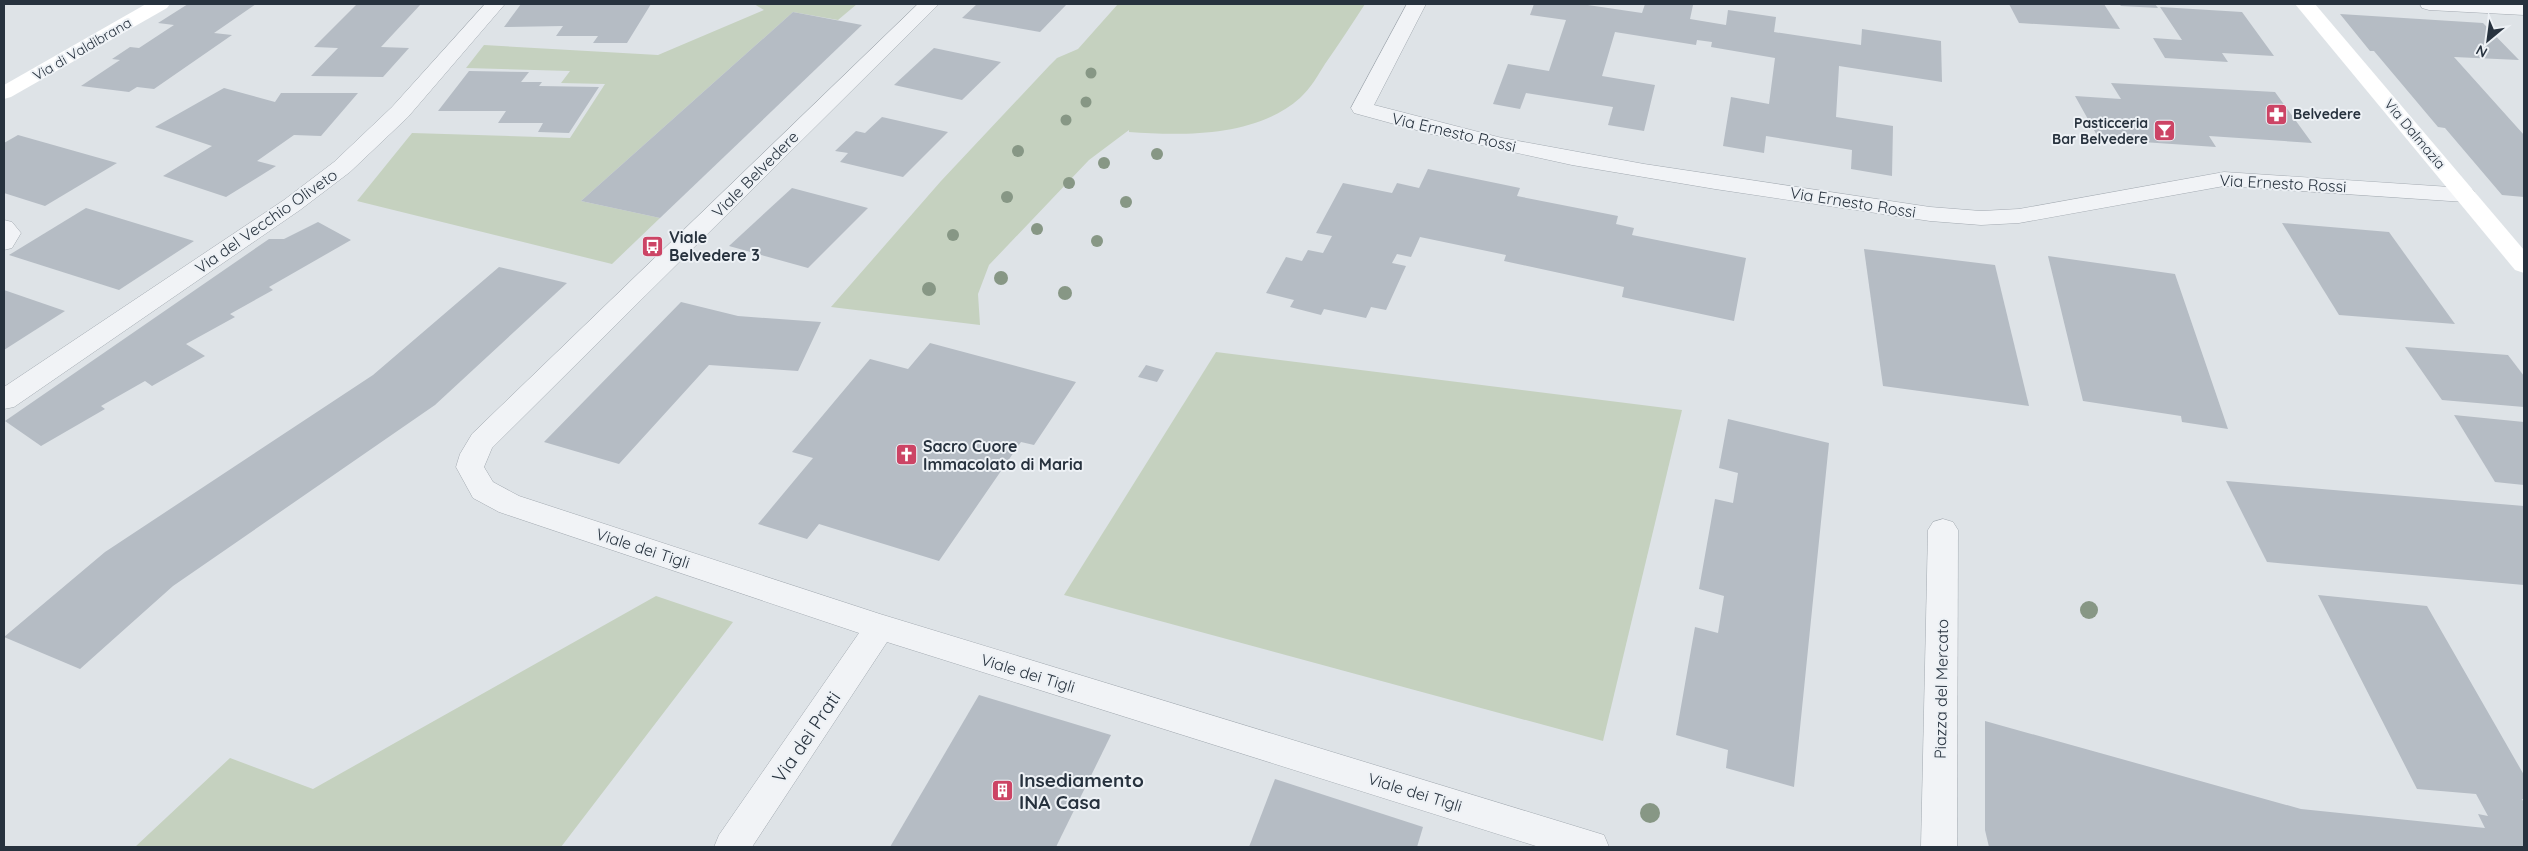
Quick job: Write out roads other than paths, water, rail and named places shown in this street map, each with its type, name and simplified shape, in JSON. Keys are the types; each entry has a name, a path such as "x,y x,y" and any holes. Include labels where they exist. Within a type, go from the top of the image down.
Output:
{"street":[{"name":"Via di Valdibrana","path":"4,93 160,4"},
{"name":"Via del Vecchio Oliveto","path":"4,400 284,211 342,167 400,112 495,4"},
{"name":"Viale Belvedere","path":"475,479 470,467 474,454 482,442 929,4"},
{"name":"Via Ernesto Rossi","path":"1416,4 1362,108 1459,136 1552,154 1930,214 1972,218 2018,216 2224,179 2466,195"},
{"name":"Via Dalmazia","path":"2305,4 2524,265"},
{"path":"2429,4 2524,9"},
{"path":"4,227 9,233 4,243"},
{"name":"Viale dei Tigli","path":"475,479 483,490 509,504 880,627 1534,838 1591,847"},
{"name":"Piazza del Mercato","path":"1939,847 1943,530"},
{"name":"Via dei Prati","path":"732,847 880,627"}],"place":[{"name":"Belvedere","path":"2277,114"},
{"name":"Pasticceria Bar Belvedere","path":"2164,131"},
{"name":"Viale Belvedere 3","path":"653,246"},
{"name":"Sacro Cuore Immacolato di Maria","path":"907,455"},
{"name":"Insediamento INA Casa","path":"1003,791"}]}
